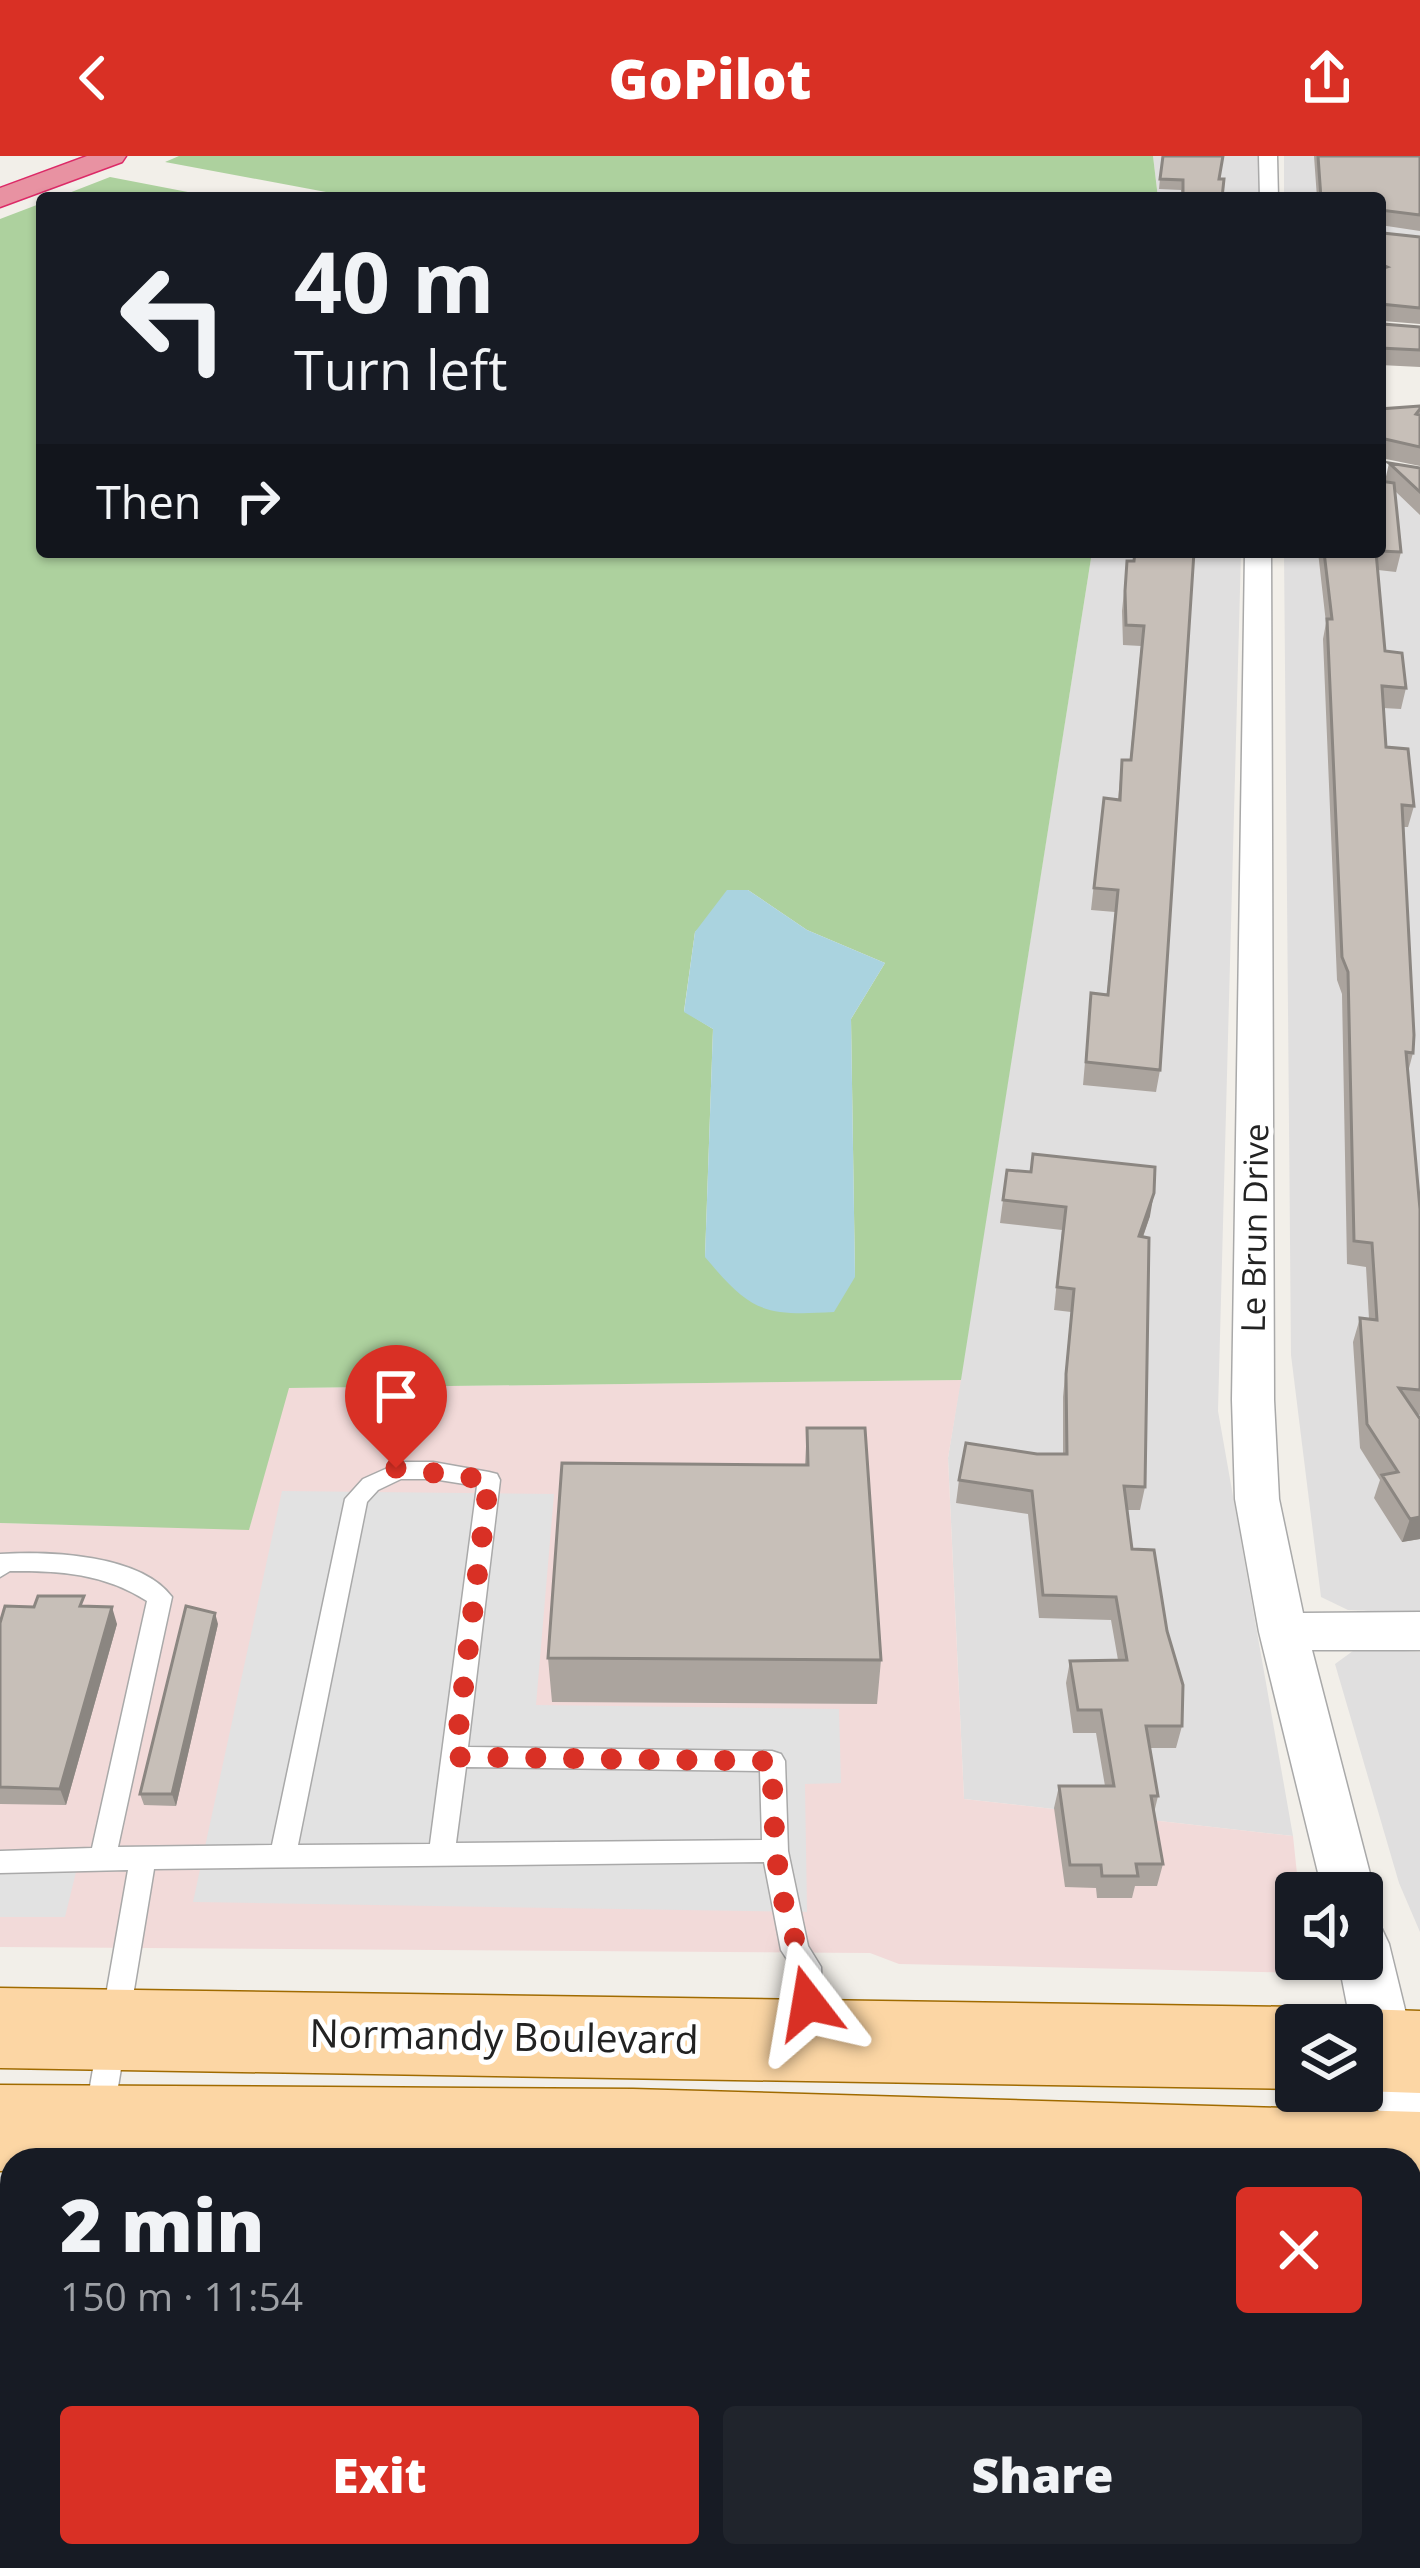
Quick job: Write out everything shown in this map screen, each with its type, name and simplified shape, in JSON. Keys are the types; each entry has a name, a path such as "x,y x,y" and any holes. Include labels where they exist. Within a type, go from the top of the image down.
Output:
{"highway":[{"path":"0,169 36,156"},
{"path":"0,198 112,156"}],"main road":[{"name":"Normandy Boulevard","path":"0,2028 1275,2048"},
{"path":"0,2128 89,2144 791,2148"}],"street":[{"path":"1268,156 1269,192"},
{"path":"1386,470 1420,477"},
{"name":"Le Brun Drive","path":"1258,558 1253,1400 1257,1499 1283,1632 1344,1872"},
{"path":"1283,1632 1420,1631"},
{"path":"1371,1980 1419,2148"}],"lane":[{"path":"283,1857 356,1499 373,1478 396,1468 489,1480 442,1855"},
{"path":"0,1568 2,1562 89,1562 129,1576 160,1597 103,1859"},
{"path":"455,1757 772,1761 775,1851 795,1950 807,1967 809,2039"},
{"path":"0,1862 775,1851"},
{"path":"89,2144 115,2030 143,1858"}],"shaded area":[{"path":"1153,156 1259,156 1259,192 1157,192"},
{"path":"1284,156 1420,156 1420,238 1386,235 1386,192 1284,192"},
{"path":"1386,475 1420,482 1420,1613 1348,1610 1321,1597 1291,1355 1284,558 1386,558"},
{"path":"1091,558 1241,558 1218,1411 1293,1836 964,1799 948,1458"},
{"path":"961,1380 948,1458 964,1799 1293,1836 1297,1872 1275,1872 1275,1972 899,1964 870,1953 0,1947 0,1523 249,1529 288,1388"},
{"path":"282,1491 554,1494 536,1705 839,1709 841,1783 805,1784 807,1912 193,1902"},
{"path":"1357,1648 1420,1652 1420,1932 1399,1883 1335,1664"},
{"path":"0,1871 76,1872 65,1917 0,1917"}],"green space":[{"path":"179,156 1153,156 1157,192 326,192 165,162"},
{"path":"110,177 188,192 71,192"},
{"path":"36,205 36,558 1091,558 961,1380 289,1388 249,1530 0,1523 0,219","holes":["748,890 807,930 885,963 851,1019 855,1277 705,1257 713,1029 684,1011 695,932"]}],"water":[{"path":"727,890 748,890 807,930 885,963 851,1019 855,1277 834,1312 790,1313 760,1307 705,1257 713,1029 684,1012 695,932"}],"building":[{"path":"1163,156 1223,156 1219,179 1224,179 1223,192 1183,192 1183,180 1160,179"},
{"path":"1318,156 1420,156 1420,215 1386,211 1386,192 1321,192"},
{"path":"1386,233 1420,237 1420,308 1386,305"},
{"path":"1386,324 1420,327 1420,350 1386,348"},
{"path":"1420,406 1416,414 1420,415 1420,447 1386,439 1386,409"},
{"path":"1389,463 1420,468 1420,492"},
{"path":"1386,482 1394,483 1401,552 1386,551"},
{"path":"1194,558 1160,1070 1086,1062 1091,993 1108,995 1118,890 1094,888 1104,798 1120,800 1122,760 1131,760 1144,626 1126,625 1127,561"},
{"path":"1325,558 1377,558 1385,651 1402,653 1406,688 1382,686 1386,747 1408,749 1414,806 1402,805 1414,1035 1413,1053 1406,1052 1420,1209 1420,1390 1399,1388 1420,1419 1420,1517 1410,1519 1382,1475 1398,1472 1367,1424 1360,1318 1377,1320 1372,1243 1354,1241 1348,972 1342,957 1327,619 1332,619"},
{"path":"1033,1154 1155,1167 1154,1193 1139,1236 1149,1238 1145,1487 1124,1486 1132,1549 1154,1550 1167,1631 1183,1685 1182,1726 1146,1726 1163,1864 1136,1864 1138,1876 1102,1876 1101,1865 1070,1865 1059,1786 1114,1786 1101,1710 1078,1710 1070,1661 1127,1660 1116,1597 1043,1595 1032,1491 959,1480 966,1443 1067,1454 1066,1374 1074,1289 1057,1287 1066,1207 1003,1200 1007,1170 1031,1172"},
{"path":"807,1428 865,1428 881,1660 548,1658 562,1463 808,1465"},
{"path":"38,1596 84,1596 80,1606 112,1607 60,1789 0,1787 0,1623 5,1606 34,1607"},
{"path":"186,1606 215,1613 172,1794 140,1794"}],"route":[{"path":"396,1468 489,1480 455,1757 772,1761 775,1851 795,1950 807,1967 808,2003"}]}
